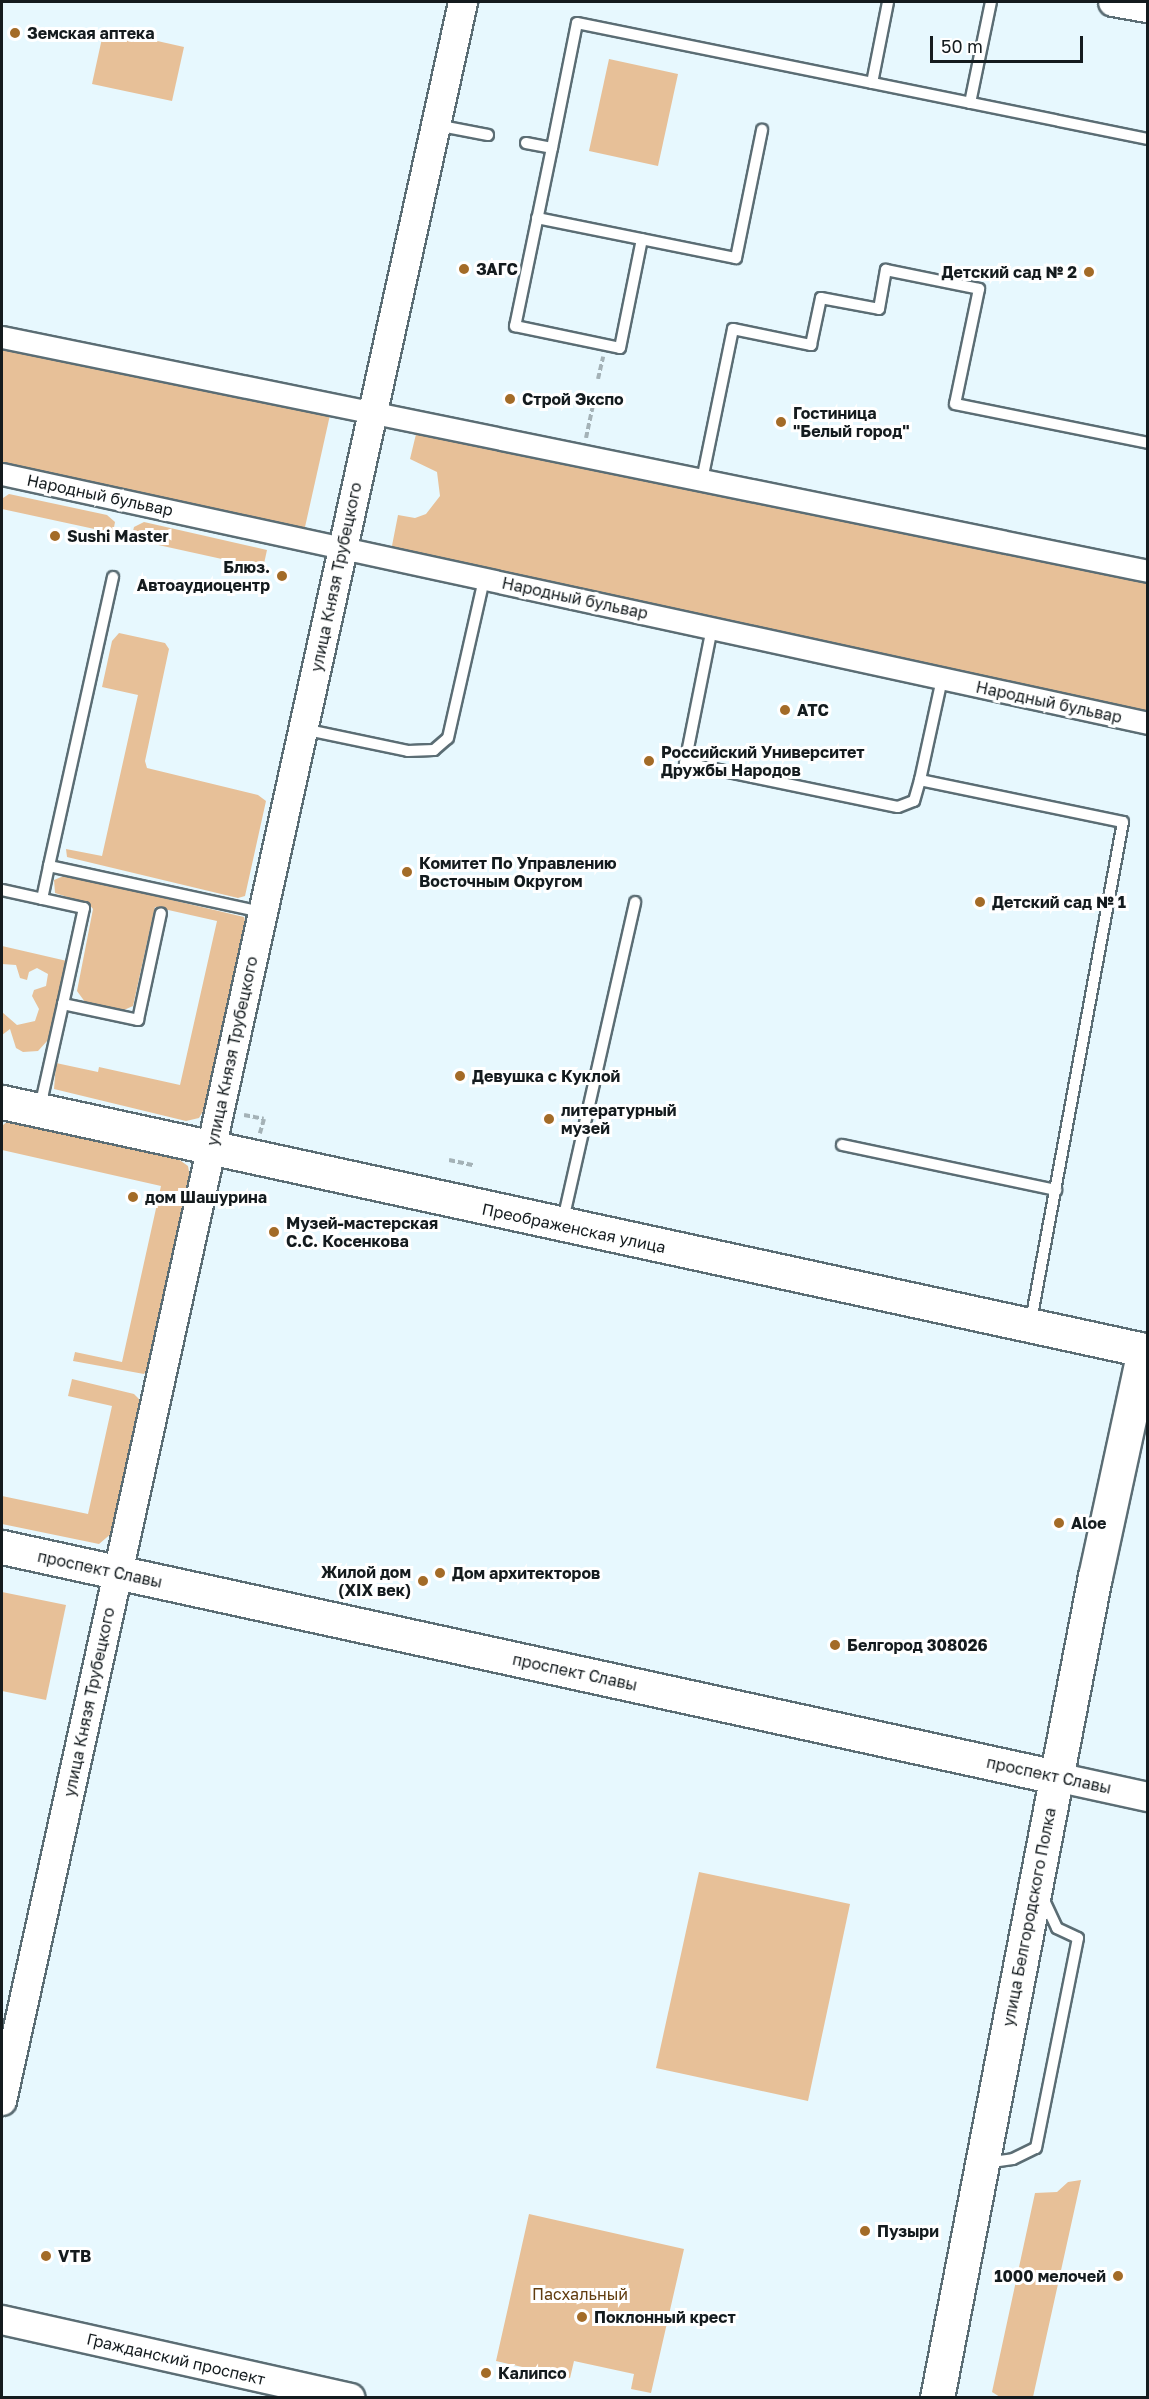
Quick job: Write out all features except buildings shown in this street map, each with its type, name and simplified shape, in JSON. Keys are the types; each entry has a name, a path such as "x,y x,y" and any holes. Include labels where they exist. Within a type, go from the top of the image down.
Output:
{"main road":[{"name":"Преображенская улица","path":"2,1102 210,1149 1030,1325 1146,1344"},
{"name":"улица Белгородского Полка","path":"937,2397 1056,1777 1146,1344"},
{"name":"проспект Славы","path":"2,1547 1056,1777"}],"street":[{"name":"улица Князя Трубецкого","path":"2,2101 463,2"},
{"path":"1115,2 1148,8"},
{"path":"2,337 1148,571"},
{"name":"Народный бульвар","path":"2,474 1148,723"},
{"name":"проспект Славы","path":"1056,1777 1148,1797"},
{"name":"Гражданский проспект","path":"2,2320 350,2397"}],"lane":[{"path":"872,83 888,2"},
{"path":"970,103 991,2"},
{"path":"642,239 620,348 515,327 577,23 1148,139"},
{"path":"435,125 488,135"},
{"path":"537,218 736,258 762,130"},
{"path":"526,143 552,148"},
{"path":"702,480 733,329 811,345 821,298 879,309 886,270 979,289 955,404 1148,443"},
{"path":"42,899 113,577"},
{"path":"303,729 408,751 434,750 448,738 484,579"},
{"path":"712,628 685,763 898,807 914,801 942,679"},
{"path":"920,780 1123,822 1030,1325"},
{"path":"49,866 262,912"},
{"path":"2,890 84,908 39,1110"},
{"path":"562,1225 635,902"},
{"path":"63,1004 138,1020 161,913"},
{"path":"842,1145 1056,1190"},
{"path":"982,2164 1012,2159 1036,2148 1078,1938 1057,1928 1036,1884"}],"path":[{"path":"592,351 612,356"},
{"path":"598,379 603,354"},
{"path":"582,456 594,401"},
{"path":"244,1115 264,1119 260,1138"},
{"path":"449,1160 473,1166"}],"green space":[{"path":"104,29 184,47 172,101 92,84"},
{"path":"609,59 678,74 658,166 589,151"},
{"path":"2,339 332,406 303,536 2,471"},
{"path":"417,430 1147,581 1147,722 390,556 398,515 415,518 426,514 440,496 437,472 410,459"},
{"path":"9,494 107,515 115,522 113,533 2,509 3,498"},
{"path":"144,522 267,550 263,568 131,539 134,527"},
{"path":"119,633 165,643 169,649 145,761 147,768 258,795 266,801 245,896 238,898 67,857 66,849 102,856 138,695 102,687 112,641"},
{"path":"66,875 244,917 246,924 206,1106 199,1118 186,1121 54,1089 56,1063 98,1072 99,1067 180,1085 217,921 155,907 133,1006 124,1010 85,1002 77,991 93,909 89,904 55,893 54,880"},
{"path":"2,946 67,961 48,1040 38,1051 23,1052 16,1048 10,1029 2,1035 2,1012 17,1025 35,1021 39,1009 32,996 34,990 46,986 48,974 37,968 29,972 27,980 20,978 16,965 2,964"},
{"path":"10,1119 174,1156 188,1166 190,1177 149,1367 144,1374 73,1361 75,1352 122,1362 161,1186 2,1150 2,1126"},
{"path":"72,1379 134,1394 140,1400 112,1533 99,1544 2,1524 2,1496 88,1514 112,1406 68,1396"},
{"path":"2,1592 66,1605 46,1700 2,1691"},
{"path":"699,1872 850,1904 808,2101 656,2068"},
{"path":"1081,2180 1033,2397 1000,2397 992,2392 1035,2193 1057,2192 1068,2182"},
{"name":"Пасхальный","path":"529,2214 684,2249 651,2393 631,2389 634,2374 574,2361 570,2378 496,2361"}],"place":[{"name":"Земская аптека","path":"15,33"},
{"name":"ЗАГС","path":"464,269"},
{"name":"Детский сад № 2","path":"1089,272"},
{"name":"Строй Экспо","path":"510,399"},
{"name":"Гостиница \"Белый город\"","path":"781,422"},
{"name":"Sushi Master","path":"55,536"},
{"name":"Блюз. Автоаудиоцентр","path":"282,576"},
{"name":"АТС","path":"785,710"},
{"name":"Российский Университет Дружбы Народов","path":"649,761"},
{"name":"Комитет По Управлению Восточным Округом","path":"407,872"},
{"name":"Детский сад № 1","path":"980,902"},
{"name":"Девушка с Куклой","path":"460,1076"},
{"name":"литературный музей","path":"549,1119"},
{"name":"дом Шашурина","path":"133,1197"},
{"name":"Музей-мастерская С.С. Косенкова","path":"274,1232"},
{"name":"Aloe","path":"1059,1523"},
{"name":"Дом архитекторов","path":"440,1573"},
{"name":"Жилой дом (XIX век)","path":"423,1581"},
{"name":"Белгород 308026","path":"835,1645"},
{"name":"Пузыри","path":"865,2231"},
{"name":"VTB","path":"46,2256"},
{"name":"1000 мелочей","path":"1118,2276"},
{"name":"Поклонный крест","path":"582,2317"},
{"name":"Калипсо","path":"486,2373"}]}
